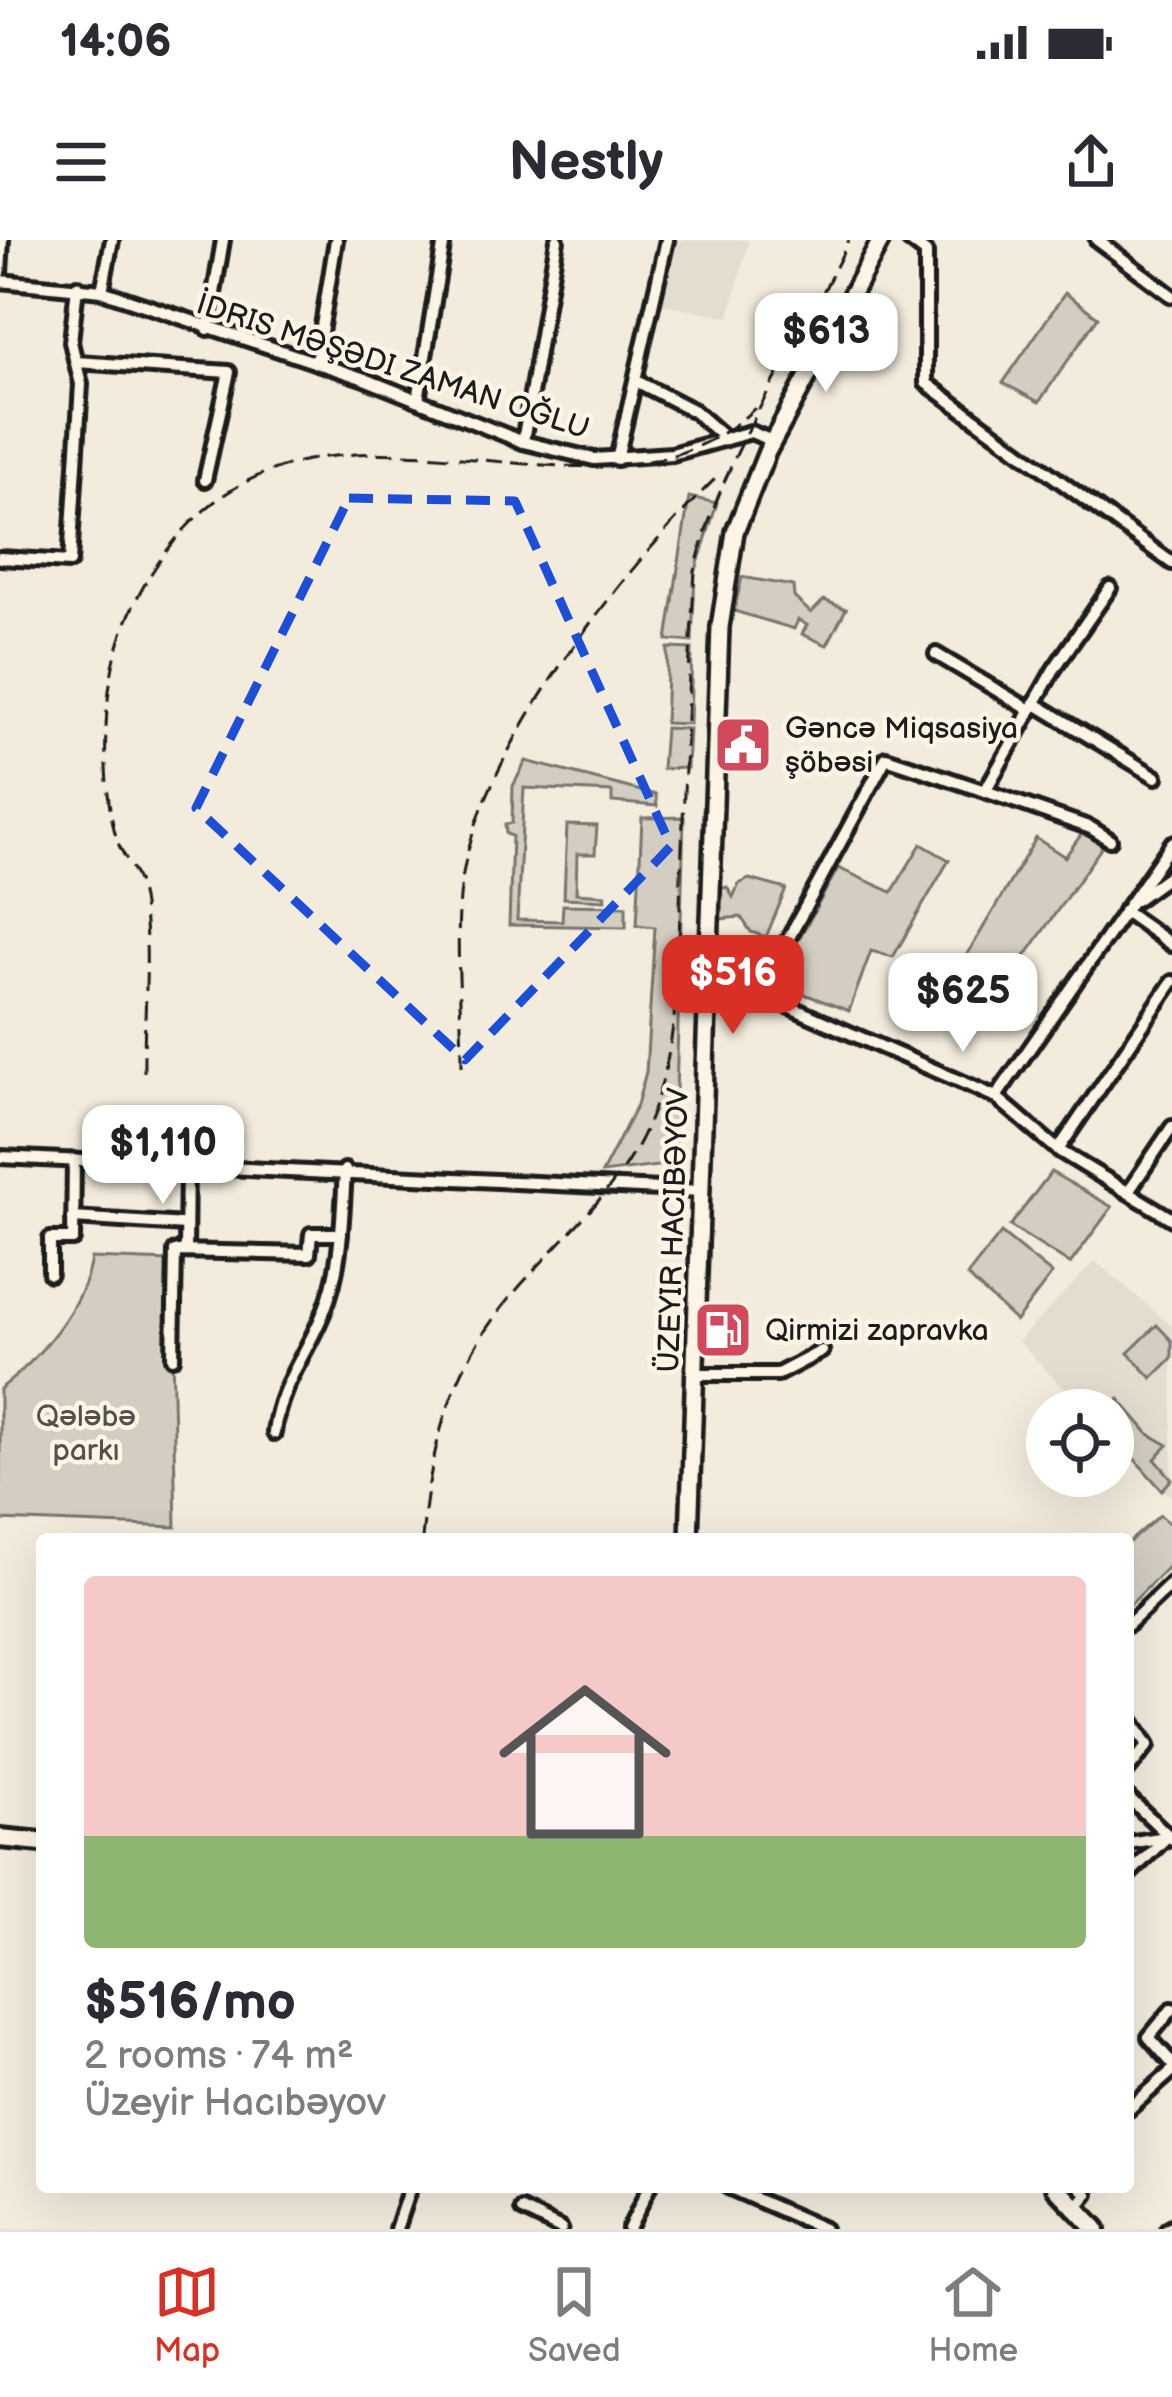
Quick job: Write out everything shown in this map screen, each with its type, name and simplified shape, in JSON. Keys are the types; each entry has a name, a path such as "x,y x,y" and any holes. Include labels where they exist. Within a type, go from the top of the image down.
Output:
{"main road":[{"path":"688,1533 720,627 735,532 772,441 881,240"},
{"path":"0,1838 36,1841"},
{"path":"1062,2193 1096,2229"}],"street":[{"path":"0,277 2,240"},
{"path":"102,291 112,240"},
{"path":"208,329 223,240"},
{"path":"316,363 336,240"},
{"path":"418,400 444,240"},
{"path":"523,442 557,240"},
{"path":"617,458 667,240"},
{"path":"909,240 926,254 926,383 1172,563"},
{"path":"1097,240 1172,296"},
{"name":"İDRIS MƏŞƏDI ZAMAN OĞLU","path":"0,277 102,291 316,363 523,442 617,458 672,454 751,432 772,441"},
{"path":"0,558 70,562 81,384 71,342 76,286"},
{"path":"76,362 229,372 205,480"},
{"path":"638,382 694,411 726,440"},
{"path":"985,791 1032,706 1110,588"},
{"path":"937,654 1156,777"},
{"path":"759,993 886,758 1091,828 1110,840"},
{"path":"996,1097 1172,843"},
{"path":"1126,909 1172,874"},
{"path":"1126,909 1172,945"},
{"path":"710,972 996,1097 1058,1150 1172,1219"},
{"path":"1058,1150 1172,982"},
{"path":"1128,1192 1172,1127"},
{"path":"0,1157 345,1170 702,1192"},
{"path":"50,1274 50,1239 73,1240 74,1160"},
{"path":"186,1251 188,1164"},
{"path":"274,1433 278,1403 324,1311 341,1234 345,1170"},
{"path":"73,1218 186,1225"},
{"path":"173,1358 175,1251 310,1254 311,1234 341,1234"},
{"path":"695,1374 778,1374 822,1351"},
{"path":"1134,1619 1172,1583"},
{"path":"1134,1723 1148,1745 1134,1762"},
{"path":"1134,1804 1170,1838"},
{"path":"1134,1816 1140,1810"},
{"path":"1134,1842 1170,1838"},
{"path":"1134,1870 1170,1838"},
{"path":"1134,2104 1172,2067 1149,2037 1172,2009"},
{"path":"396,2229 408,2193"},
{"path":"628,2229 646,2193"},
{"path":"742,2193 824,2229"},
{"path":"1077,2207 1086,2193"},
{"path":"522,2210 561,2229"}],"highlighted area":[{"path":"349,498 515,501 671,846 465,1060 196,808"}],"shaded area":[{"path":"674,240 749,240 729,317 662,304"},
{"path":"1095,1261 1172,1326 1172,1498 1134,1459 1134,1389 1065,1389 1018,1341"}],"green space":[{"path":"1065,293 1098,317 1039,402 1003,383"},
{"path":"689,497 717,503 695,573 692,642 667,640"},
{"path":"742,577 793,586 794,597 811,613 824,600 846,609 827,645 802,634 807,625 798,620 794,629 734,611"},
{"path":"668,648 692,649 690,724 665,723"},
{"path":"665,728 689,729 687,768 662,769"},
{"path":"526,761 656,795 657,806 612,802 612,792 524,788 517,920 562,921 563,905 626,906 626,927 509,925 512,836 506,834 505,824 512,823 513,786"},
{"path":"684,817 674,1164 602,1173 637,1105 646,1072 655,927 637,925 642,818"},
{"path":"567,825 597,826 595,854 577,854 576,893 605,895 605,900 564,898"},
{"path":"1083,832 1104,844 984,1015 974,1007 977,996 950,984 1036,838 1065,857"},
{"path":"921,844 949,860 893,957 871,951 849,1011 775,983 838,868 892,892"},
{"path":"749,879 786,889 766,937 751,932 741,917 719,919 719,889 727,887 733,897 739,884"},
{"path":"1051,1172 1112,1207 1070,1264 1010,1226"},
{"path":"1001,1233 1052,1274 1016,1321 967,1276"},
{"name":"Qələbə parkı","path":"91,1258 170,1261 176,1527 0,1520 0,1389 57,1331 79,1295"},
{"path":"1157,1325 1172,1341 1172,1358 1152,1378 1128,1353"},
{"path":"1134,1416 1149,1434 1168,1445 1155,1459 1172,1479 1162,1490 1134,1459"},
{"path":"1160,1515 1172,1526 1172,1563 1134,1601 1134,1538"}],"railway":[{"path":"423,1533 436,1447 467,1363 500,1310 622,1170 661,1086 676,996 695,571 707,527 742,443 849,240"},
{"path":"144,1072 143,902 112,822 107,716 115,657 128,618 146,582 182,532 246,482 317,458 392,454 622,465 692,449 755,408"},
{"path":"462,1066 460,896 476,824 498,771 528,716 601,609 716,478"}],"place":[{"name":"Gəncə Miqsasiya şöbəsi","path":"743,745"},
{"name":"Qirmizi zapravka","path":"723,1330"}]}
